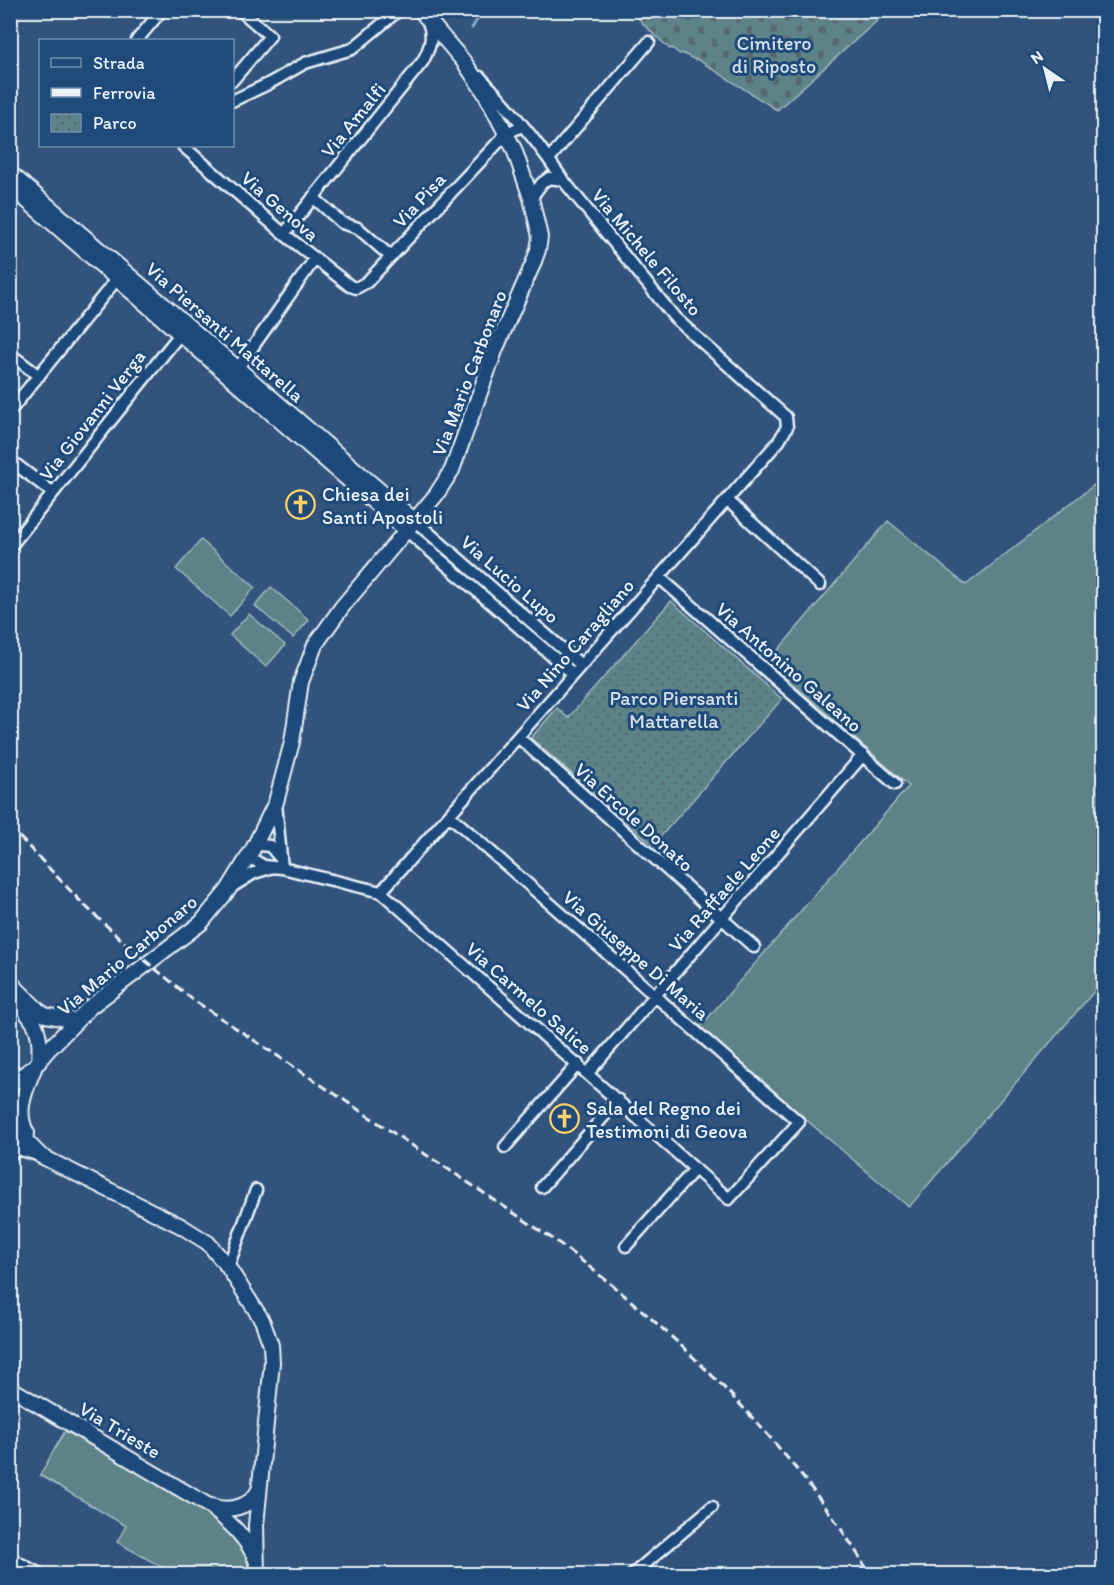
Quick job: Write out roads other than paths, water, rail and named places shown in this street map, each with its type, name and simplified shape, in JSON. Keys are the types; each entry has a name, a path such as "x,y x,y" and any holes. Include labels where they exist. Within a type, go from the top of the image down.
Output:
{"street":[{"path":"138,39 162,10"},
{"path":"234,79 270,36 240,10"},
{"path":"234,100 305,63 352,49 399,10"},
{"name":"Via Mario Carbonaro","path":"37,1064 90,1007 193,931 210,914 228,890 276,802 292,742 301,682 315,645 342,607 436,495 452,471 496,348 533,264 540,237 531,198 507,133 485,93 464,62 424,16"},
{"name":"Via Amalfi","path":"284,234 423,61 431,42 431,31 424,16"},
{"path":"549,159 649,42"},
{"name":"Via Michele Filosto","path":"464,62 494,92 549,159 562,180 675,318 786,417"},
{"path":"507,133 522,126"},
{"name":"Via Pisa","path":"356,288 367,282 507,133"},
{"name":"Via Genova","path":"184,147 314,260 356,288"},
{"name":"Via Piersanti Mattarella","path":"10,173 144,287 184,329 410,525"},
{"path":"531,198 542,183 549,178 562,180"},
{"name":"Via Piersanti Mattarella","path":"10,186 116,280 184,329"},
{"path":"313,197 342,223 358,228 390,256"},
{"path":"234,373 314,260"},
{"path":"10,411 116,280 127,278 144,287"},
{"name":"Via Giovanni Verga","path":"10,547 184,329"},
{"path":"10,354 39,376"},
{"name":"Via Nino Caragliano","path":"381,892 784,434 787,427 786,417"},
{"path":"10,460 53,493"},
{"path":"727,500 820,585"},
{"name":"Via Lucio Lupo","path":"410,525 582,665"},
{"name":"Via Lucio Lupo","path":"410,525 573,674"},
{"name":"Via Antonino Galeano","path":"659,577 895,784"},
{"name":"Via Ercole Donato","path":"518,737 754,947"},
{"name":"Via Raffaele Leone","path":"588,1074 863,755"},
{"path":"276,802 278,866"},
{"name":"Via Giuseppe Di Maria","path":"449,815 799,1122 729,1199"},
{"path":"259,845 270,846 278,866 257,863 251,851 259,845"},
{"path":"228,890 254,873 278,866"},
{"name":"Via Carmelo Salice","path":"278,866 381,892 729,1199"},
{"path":"10,982 39,1011 41,1020 37,1064 10,1085"},
{"path":"10,994 41,1020 53,1024 59,1039"},
{"path":"41,1020 76,1021"},
{"path":"505,1147 578,1064"},
{"path":"10,1145 20,1127 23,1101 20,1078"},
{"path":"542,1187 618,1100"},
{"path":"10,1115 57,1164"},
{"path":"20,1127 41,1156"},
{"path":"10,1155 17,1149 41,1156 197,1235 219,1253 261,1320 271,1345 272,1362 256,1525 257,1570"},
{"path":"626,1246 695,1168"},
{"path":"228,1267 256,1190"},
{"name":"Via Trieste","path":"10,1388 209,1506 229,1515"},
{"path":"229,1515 248,1503 260,1489"},
{"path":"633,1575 712,1507"},
{"path":"229,1515 247,1531 252,1530 256,1525"},
{"path":"229,1515 251,1550 257,1570"},
{"path":"10,1558 40,1575"}],"waterway":[{"path":"472,28 483,10"}],"railway":[{"path":"10,827 82,903 136,953 192,999 556,1241 645,1313 688,1352 768,1435 839,1526 870,1574"}],"place":[{"name":"Chiesa dei Santi Apostoli","path":"301,505"},
{"name":"Sala del Regno dei Testimoni di Geova","path":"565,1119"}],"park label":[{"name":"Cimitero di Riposto","path":"774,54"},
{"name":"Parco Piersanti Mattarella","path":"674,710"}]}
